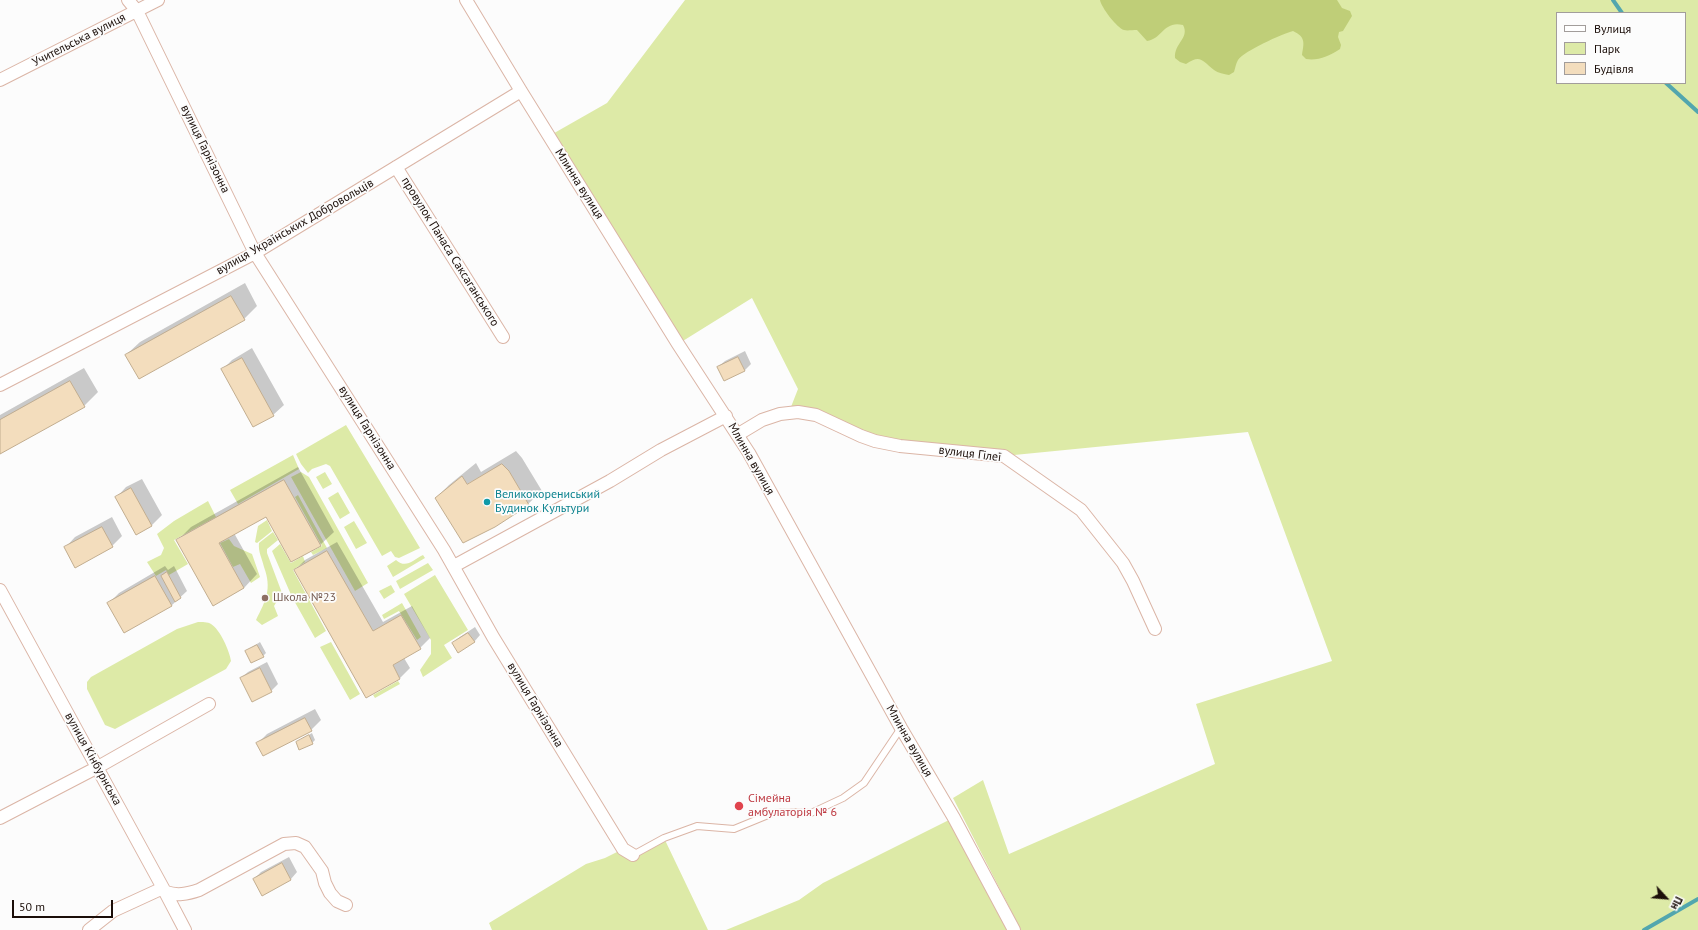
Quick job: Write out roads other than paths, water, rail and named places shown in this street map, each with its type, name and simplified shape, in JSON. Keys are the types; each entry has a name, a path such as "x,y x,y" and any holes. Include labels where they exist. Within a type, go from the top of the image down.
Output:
{"street":[{"name":"вулиця Гарнізонна","path":"128,0 138,11 255,253 454,566 493,637 628,852"},
{"name":"Учительська вулиця","path":"0,80 158,0"},
{"name":"Млинна вулиця","path":"466,0 678,344 749,453 901,728 954,818 1014,930"},
{"name":"вулиця Українських Добровольців","path":"0,385 255,253 521,91"},
{"name":"провулок Панаса Саксаганського","path":"396,167 503,337"},
{"name":"вулиця Гілеї","path":"737,435 762,420 780,414 807,412 875,441 900,446 1004,456 1081,510 1123,563 1134,580 1155,629"},
{"path":"454,566 610,481 661,450 726,416"},
{"name":"вулиця Кінбурнська","path":"0,590 98,767 185,930"},
{"path":"0,818 98,767 209,704"},
{"path":"89,930 113,911 164,890 171,894 186,894 199,890 284,844 296,843 305,846 322,872 330,893 337,901 346,905"}],"lane":[{"path":"628,852 697,826 734,829 773,813 811,813 843,798 864,782 901,728"}],"waterway":[{"path":"1613,0 1621,12"},
{"path":"1667,84 1698,112"},
{"path":"1644,930 1698,899"}],"place":[{"name":"Великокорениський Будинок Культури","path":"487,502"},
{"name":"Школа №23","path":"265,598"},
{"name":"Сімейна амбулаторія № 6","path":"739,806"}]}
